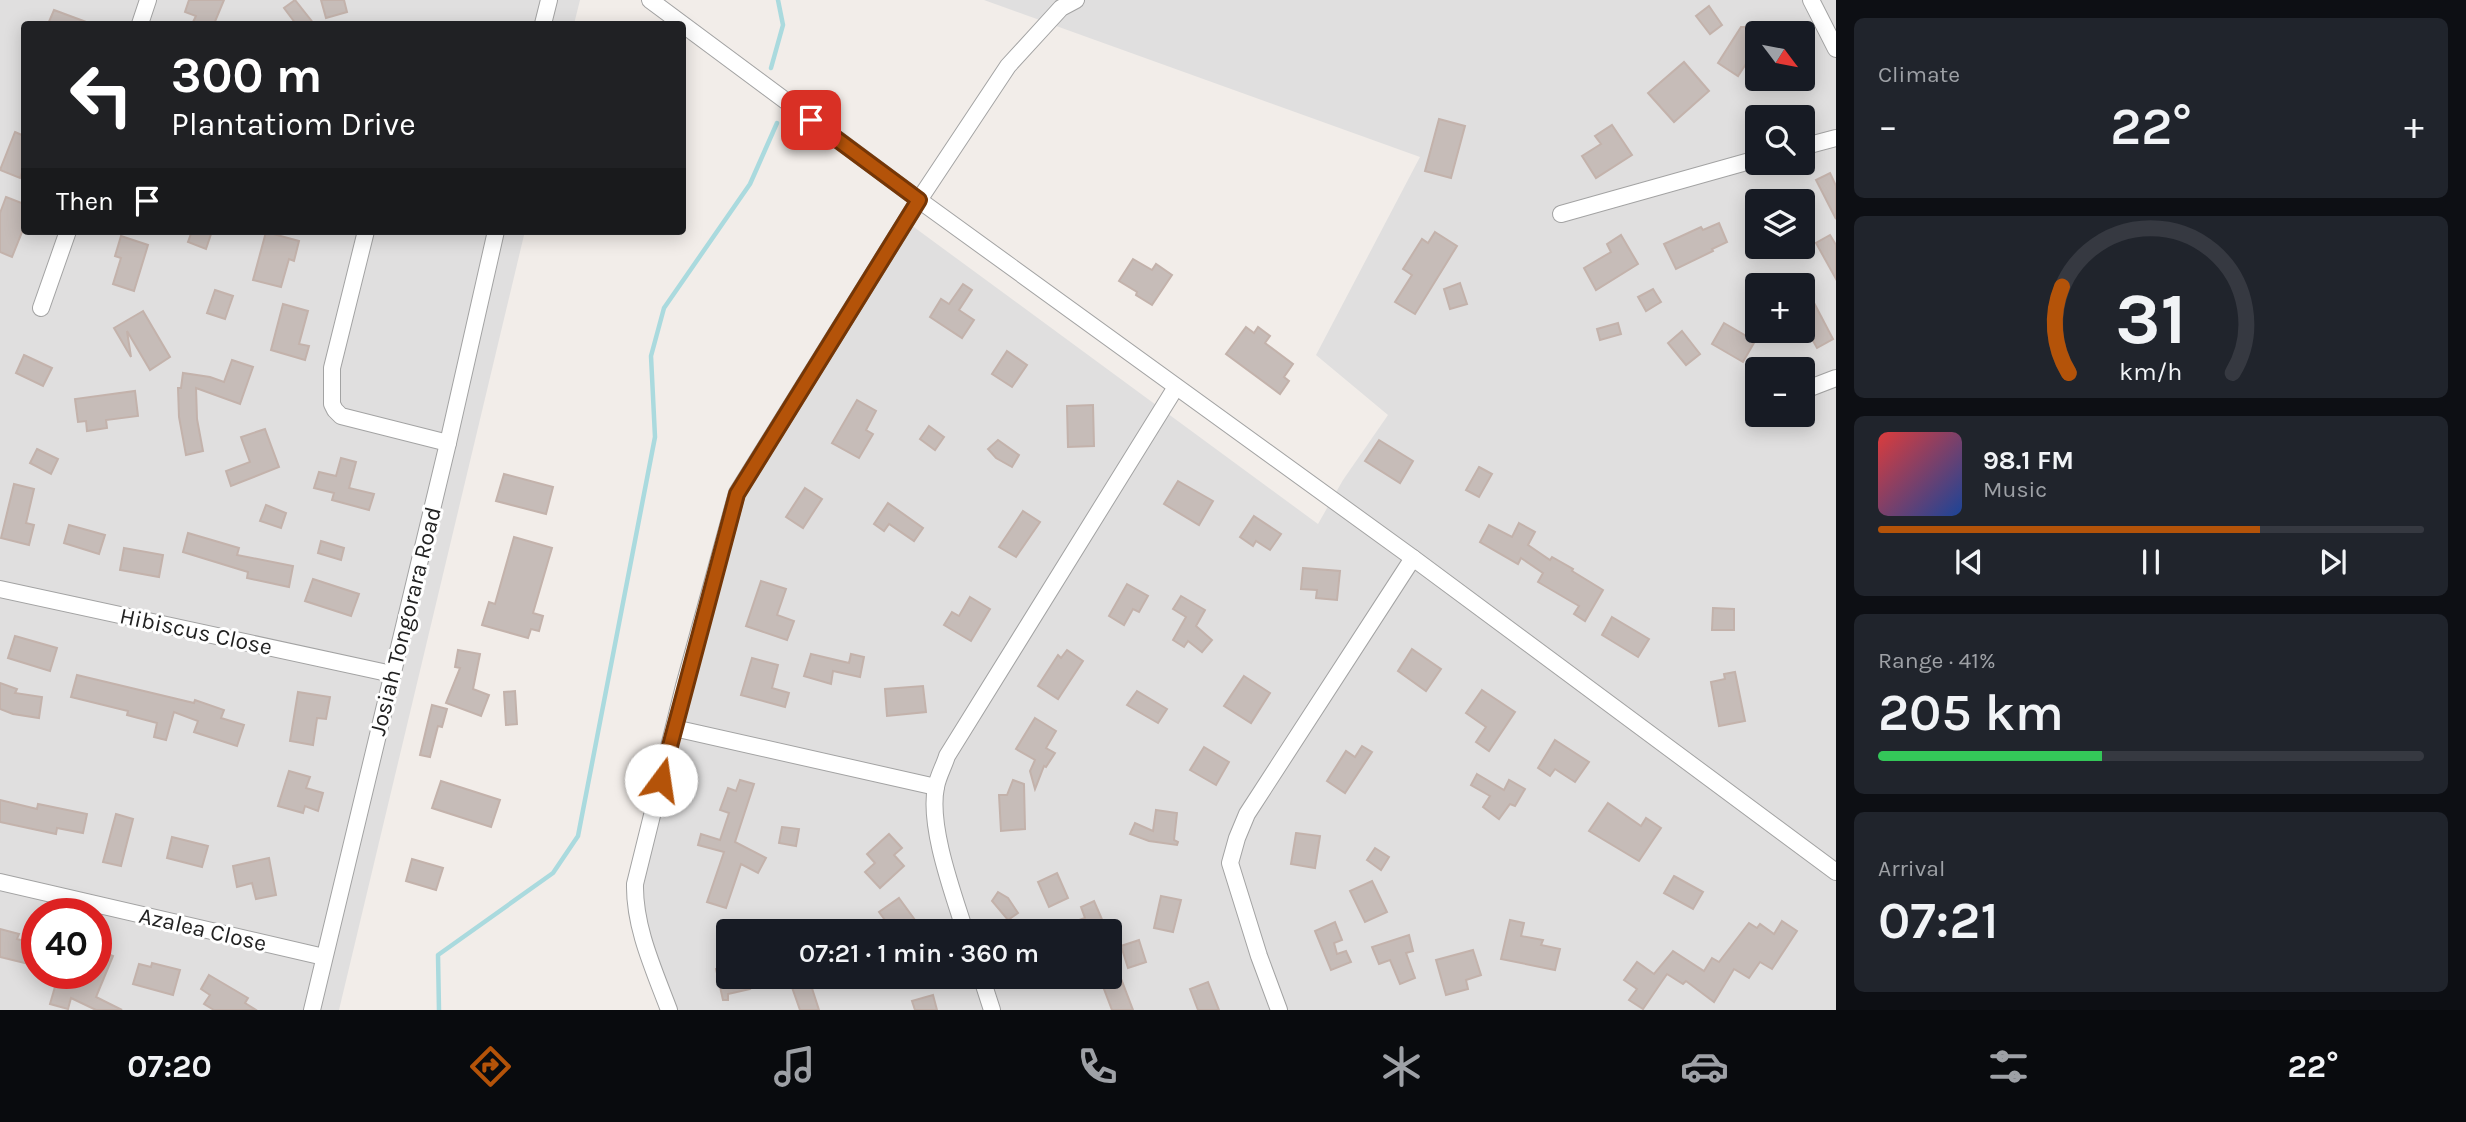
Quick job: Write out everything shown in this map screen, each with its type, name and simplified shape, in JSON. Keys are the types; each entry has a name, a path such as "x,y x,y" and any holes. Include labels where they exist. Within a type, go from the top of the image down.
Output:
{"street":[{"path":"141,21 148,0"},
{"path":"544,21 549,0"},
{"path":"650,0 678,21"},
{"path":"669,1010 648,953 635,900 635,884 737,494 919,200 1008,66 1061,8 1076,0"},
{"path":"1811,0 1836,49"},
{"path":"686,27 919,200 1413,558 1836,872"},
{"path":"1815,144 1836,138"},
{"path":"1561,214 1745,162"},
{"path":"41,308 67,235"},
{"path":"365,235 332,368 332,404 341,416 448,443"},
{"name":"Josiah Tongorara Road","path":"312,1010 495,235"},
{"path":"1815,386 1836,379"},
{"path":"961,919 949,883 934,814 936,787 947,756 1176,387"},
{"path":"1279,1010 1230,863 1237,838 1247,814 1413,558"},
{"name":"Hibiscus Close","path":"0,589 392,674"},
{"path":"674,729 936,787"},
{"name":"Azalea Close","path":"0,882 324,957"},
{"path":"985,989 992,1010"}],"shaded area":[{"path":"0,0 580,0 575,21 21,21 21,235 524,235 339,1010 0,1010"},
{"path":"984,0 1836,0 1836,1010 674,1010 635,898 730,523 907,222 1318,524 1343,480 1388,415 1316,355 1420,157"}],"building":[{"path":"189,0 224,0 215,21 194,21 196,16 185,12"},
{"path":"295,0 312,21 294,21 284,8"},
{"path":"321,0 344,0 347,12 326,18"},
{"path":"1709,6 1722,25 1710,34 1696,16"},
{"path":"54,10 84,21 49,21"},
{"path":"1741,27 1745,27 1745,65 1738,76 1718,63"},
{"path":"1684,62 1709,91 1674,122 1648,93"},
{"path":"1439,119 1465,126 1451,178 1425,171"},
{"path":"1612,125 1632,155 1596,178 1582,156 1601,144 1595,136"},
{"path":"15,132 21,135 20,178 0,170"},
{"path":"1830,173 1836,186 1836,219 1816,180"},
{"path":"6,197 21,203 21,234 12,257 0,252 0,213"},
{"path":"1719,223 1727,242 1676,269 1664,244 1701,227 1703,230"},
{"path":"1435,232 1457,246 1415,314 1395,302 1412,275 1403,269 1422,239 1428,243"},
{"path":"191,235 211,235 206,249 188,242"},
{"path":"265,235 299,241 294,261 289,259 281,287 253,280"},
{"path":"1621,235 1638,264 1596,290 1584,268 1611,252 1607,244"},
{"path":"1830,235 1836,245 1836,279 1816,243"},
{"path":"121,236 148,245 134,291 113,284 121,258 115,256"},
{"path":"1133,259 1152,270 1156,264 1172,275 1152,305 1119,281"},
{"path":"1460,283 1467,304 1450,309 1444,289"},
{"path":"963,284 972,290 959,310 974,320 962,338 930,317 941,299 949,304"},
{"path":"1653,289 1661,302 1646,311 1638,297"},
{"path":"215,290 233,296 225,319 207,313"},
{"path":"283,304 308,311 299,344 309,346 305,360 271,350"},
{"path":"1815,305 1833,339 1817,348 1814,343"},
{"path":"143,311 170,357 150,370 127,331 131,357 114,328"},
{"path":"1618,323 1621,334 1600,340 1597,329"},
{"path":"1724,323 1745,335 1745,343 1754,343 1743,362 1712,344"},
{"path":"1246,327 1254,333 1258,327 1270,336 1265,343 1293,364 1284,377 1289,381 1280,394 1226,354"},
{"path":"1682,331 1700,354 1686,365 1668,343"},
{"path":"1007,351 1027,365 1012,387 992,374"},
{"path":"24,355 52,368 43,386 16,373"},
{"path":"232,360 253,367 240,404 196,388 197,419 203,451 186,455 179,417 178,388 181,388 183,373 224,382"},
{"path":"135,391 138,416 106,420 107,428 87,431 86,421 78,422 75,399"},
{"path":"857,400 876,411 866,430 873,434 859,458 832,443"},
{"path":"1093,405 1094,446 1068,447 1067,406"},
{"path":"929,426 944,437 935,450 920,439"},
{"path":"265,429 279,467 231,486 226,471 250,462 241,437"},
{"path":"998,440 1019,455 1012,467 996,458 988,449"},
{"path":"1379,440 1413,461 1400,483 1365,461"},
{"path":"37,449 58,459 51,474 30,463"},
{"path":"341,458 356,462 349,488 374,494 369,510 332,500 334,493 314,488 319,472 336,476"},
{"path":"1479,467 1492,474 1479,497 1466,490"},
{"path":"504,474 553,487 546,514 496,501"},
{"path":"1178,481 1213,501 1199,525 1164,504"},
{"path":"14,484 34,489 26,523 34,525 29,545 1,538"},
{"path":"805,488 822,499 803,528 786,517"},
{"path":"888,503 923,528 914,541 889,524 884,531 874,524"},
{"path":"266,505 286,513 281,528 260,521"},
{"path":"1023,511 1040,522 1016,557 999,547"},
{"path":"1254,516 1281,534 1270,550 1256,541 1253,546 1240,537"},
{"path":"1519,523 1535,532 1528,545 1550,560 1552,557 1573,569 1572,571 1603,590 1585,621 1574,614 1579,606 1538,582 1543,573 1521,558 1518,564 1480,542 1489,525 1512,537"},
{"path":"69,525 105,535 99,554 64,543"},
{"path":"188,533 239,548 237,555 293,566 289,587 247,578 248,572 183,552"},
{"path":"514,537 552,548 533,613 543,616 539,631 531,629 528,638 482,625 489,602 495,604"},
{"path":"321,541 344,548 341,560 318,553"},
{"path":"124,548 163,555 159,577 120,570"},
{"path":"1303,568 1340,571 1337,600 1316,598 1317,590 1301,589"},
{"path":"313,579 359,594 351,616 305,601"},
{"path":"761,581 786,589 777,615 794,621 787,640 746,626"},
{"path":"1127,584 1148,596 1139,612 1133,609 1124,625 1109,616"},
{"path":"1181,596 1205,610 1196,626 1212,640 1202,652 1188,641 1184,647 1173,640 1186,617 1173,609"},
{"path":"970,597 990,609 971,641 944,625 952,612 959,616"},
{"path":"1713,608 1734,609 1734,630 1712,630"},
{"path":"1612,617 1649,639 1638,657 1602,635"},
{"path":"15,636 57,648 50,671 8,658"},
{"path":"1412,649 1441,669 1426,691 1398,671"},
{"path":"458,650 480,654 473,689 489,695 481,716 446,703 460,668 455,667"},
{"path":"1067,650 1083,661 1058,699 1038,686 1058,655 1061,658"},
{"path":"811,654 849,663 851,654 864,657 860,677 833,671 831,684 804,676"},
{"path":"752,658 778,665 772,688 789,693 785,707 741,695"},
{"path":"1735,672 1745,721 1719,726 1711,682 1725,679 1724,674"},
{"path":"77,675 194,703 195,700 224,710 221,718 244,725 237,746 194,732 198,721 174,712 166,740 154,737 157,723 127,715 128,711 71,697"},
{"path":"1244,676 1270,693 1251,723 1224,706"},
{"path":"0,683 17,689 15,693 42,697 39,718 0,709"},
{"path":"923,686 926,712 887,716 885,689"},
{"path":"1482,690 1515,712 1489,751 1476,742 1486,727 1466,713"},
{"path":"515,691 517,724 506,725 504,692"},
{"path":"1137,691 1167,709 1158,723 1127,705"},
{"path":"298,692 330,697 326,719 317,718 313,745 290,741"},
{"path":"432,705 447,709 442,727 438,726 430,757 420,755"},
{"path":"1035,718 1056,731 1046,748 1055,753 1046,767 1044,766 1035,789 1030,771 1035,760 1016,749"},
{"path":"1555,740 1589,762 1575,782 1555,769 1550,776 1538,768"},
{"path":"1362,746 1372,752 1345,793 1327,781 1346,751 1355,757"},
{"path":"1204,747 1229,762 1216,785 1190,770"},
{"path":"289,771 310,777 306,788 323,793 318,811 305,806 303,813 278,806"},
{"path":"1477,774 1504,790 1509,780 1525,789 1515,806 1510,804 1499,819 1483,807 1490,796 1471,785"},
{"path":"740,780 754,784 735,842 766,858 758,873 741,864 726,908 707,902 724,852 698,845 701,834 720,840 729,813 720,810 728,788 736,791"},
{"path":"1013,780 1024,784 1025,829 1001,831 999,795 1007,795"},
{"path":"441,781 500,800 491,827 432,808"},
{"path":"0,800 37,809 38,804 87,814 83,833 57,828 56,834 0,822"},
{"path":"1608,803 1641,826 1646,818 1661,828 1639,861 1589,831"},
{"path":"1156,810 1177,813 1174,840 1178,842 1177,845 1149,841 1130,834 1135,823 1153,831"},
{"path":"116,814 133,819 121,866 103,862"},
{"path":"782,827 799,829 796,846 779,843"},
{"path":"1296,833 1320,836 1315,868 1291,864"},
{"path":"889,834 902,848 894,855 904,866 880,888 865,872 875,863 867,854"},
{"path":"172,837 208,846 202,867 167,858"},
{"path":"1375,848 1389,857 1381,870 1367,860"},
{"path":"269,858 276,895 256,899 252,883 237,887 233,866"},
{"path":"412,859 443,868 436,890 406,881"},
{"path":"1057,873 1068,898 1049,907 1038,882"},
{"path":"1674,876 1703,892 1693,909 1664,893"},
{"path":"1372,881 1387,912 1365,922 1350,891"},
{"path":"998,892 1008,898 1018,913 1007,919 992,901"},
{"path":"1161,896 1181,900 1173,932 1154,928"},
{"path":"899,898 914,919 884,919 879,912"},
{"path":"1094,901 1102,919 1082,919 1085,918 1081,907"},
{"path":"1510,920 1524,923 1521,936 1543,940 1541,945 1560,949 1555,970 1501,959"},
{"path":"1782,921 1797,931 1772,969 1760,962 1749,978 1734,969 1714,1002 1686,981 1683,984 1667,974 1643,1009 1629,1000 1637,989 1624,980 1637,962 1654,974 1673,951 1704,971 1712,958 1719,962 1749,923 1757,928 1760,924 1774,934"},
{"path":"1335,922 1342,940 1334,943 1337,954 1346,951 1351,962 1331,970 1315,931"},
{"path":"0,929 19,934 17,939 21,940 21,962 0,957"},
{"path":"1409,935 1413,951 1406,953 1415,978 1400,984 1390,960 1379,964 1372,947"},
{"path":"1139,940 1146,962 1128,968 1122,946"},
{"path":"1473,950 1481,975 1466,980 1468,989 1446,995 1436,960"},
{"path":"152,963 180,970 173,995 133,984 139,964 151,967"},
{"path":"209,975 248,998 245,1003 256,1010 214,1010 204,1004 210,995 201,989"},
{"path":"1122,981 1133,1010 1112,1010 1104,989 1122,989"},
{"path":"1208,982 1219,1010 1198,1010 1190,989"},
{"path":"54,989 99,989 96,997 122,1010 96,1010 71,998 68,1009 50,1004"},
{"path":"721,989 750,989 728,994 728,1000 723,1000"},
{"path":"793,989 812,989 819,1010 800,1010"},
{"path":"933,995 937,1010 915,1010 912,1001"}],"waterway":[{"path":"771,68 783,25 778,0"},
{"path":"439,1010 438,955 553,873 578,836 655,437 651,356 664,308 750,184 777,123"}],"route":[{"path":"661,780 737,494 919,200 811,120"}]}
